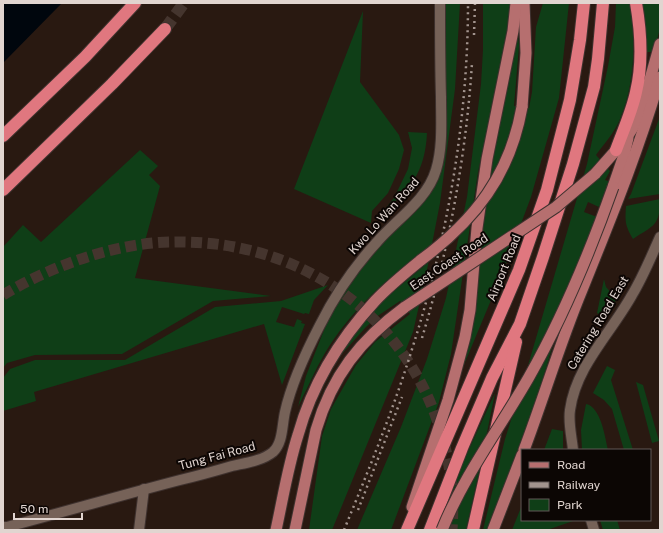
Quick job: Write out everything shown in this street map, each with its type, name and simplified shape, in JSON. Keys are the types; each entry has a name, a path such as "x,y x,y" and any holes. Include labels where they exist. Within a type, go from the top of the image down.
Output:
{"highway":[{"path":"3,136 85,57 135,3"},
{"name":"Airport Road","path":"407,530 531,238 547,190 570,100 580,40 584,3"},
{"path":"473,530 520,324 584,128 594,87 603,3"},
{"path":"616,150 630,113 639,75 640,45 636,3"},
{"path":"3,190 112,84 165,29"},
{"path":"430,530 492,378 520,324"}],"main road":[{"path":"404,530 448,400 465,337 470,310 477,228 487,159 513,31 516,3"},
{"name":"East Coast Road","path":"276,529 288,471 298,433 306,411 321,379 343,341 363,315 389,286 460,228 483,200 498,177 508,157 516,135 522,107 526,53 524,3"},
{"name":"East Coast Road","path":"295,530 316,430 329,396 360,346 382,324 405,307 556,207 595,174 629,135 644,100 660,44"},
{"path":"524,449 565,333 600,247 649,115 660,77"},
{"path":"442,530 481,453 521,390 544,349 593,241 623,159 629,135"},
{"path":"493,530 521,458"}],"street":[{"name":"Kwo Lo Wan Road","path":"281,430 285,411 304,360 313,338 330,306 359,263 379,239 420,198 434,176 438,158 441,130 440,3"},
{"name":"Catering Road East","path":"573,449 570,412 576,387 593,352 611,329 633,294 660,237"},
{"name":"Tung Fai Road","path":"3,527 65,512 144,489 265,457 276,448 279,443 281,430"},
{"path":"139,530 144,489"}],"green space":[{"path":"443,3 460,3 455,89 440,203 413,332 332,530 309,530 322,436 331,409 356,365 375,342 410,314 400,301 379,315 340,356 361,324 383,300 424,266 417,256 378,289 355,312 325,353 298,407 306,376 331,312 380,242 418,209 430,192 441,156"},
{"path":"483,3 512,3 506,56 491,112 478,172 451,354 439,402 391,530 357,530 401,427 427,359 446,298 467,197 481,84"},
{"path":"543,3 569,3 559,98 531,197 504,269 451,396 490,173 518,31 519,46 514,106 529,108 532,92 536,27"},
{"path":"616,3 630,3 633,32 633,62 629,91 618,124 596,155 610,171 605,180 614,183 609,196 604,194 599,207 588,202 584,212 605,220 556,335 526,434 487,530 483,530 505,439 587,164 608,66 615,27"},
{"path":"638,3 660,3 660,28 654,52 642,52"},
{"path":"363,11 360,82 399,135 404,150 399,169 388,193 372,211 371,223 294,189"},
{"path":"659,119 660,194 628,199 631,194"},
{"path":"408,132 427,133 423,159 414,180 408,189 380,215 394,198 408,169 412,148"},
{"path":"140,150 158,166 149,175 160,186 135,278 271,296 213,301 122,354 35,355 7,363 3,368 3,247 23,225 41,242"},
{"path":"660,199 659,215 657,220 646,231 633,239 626,223 626,206"},
{"path":"604,279 606,287 617,299 604,318 597,313"},
{"path":"328,285 314,300 309,314 304,314 282,307 276,322 294,327 297,319 302,321 301,323 305,324 282,385 264,324 34,392 36,401 3,411 3,378 10,369 35,360 125,360 215,307 281,301"},
{"path":"607,366 615,370 611,380 633,449 624,449 612,409 604,400 593,393"},
{"path":"636,382 643,385 659,441 652,443"},
{"path":"495,393 466,530 435,530 463,462"},
{"path":"586,404 591,406 599,416 608,449 582,449 581,430"},
{"path":"552,429 563,431 563,449 544,449"},
{"path":"521,508 521,521 573,521 547,530 512,530"},
{"path":"600,521 617,521 620,530 603,530"}],"shaded area":[{"path":"3,3 62,3 3,63"}],"tunnel":[{"path":"165,29 184,3"},
{"path":"3,295 22,284 63,265 108,251 152,243 174,242 211,244 247,250 281,260 313,275 343,293 371,316 395,343 416,374 434,411 446,449 452,489 452,530"}],"railway":[{"path":"344,530 398,392 413,346 436,262 446,219 460,133 467,46 468,3"},
{"path":"474,35 475,3"},
{"path":"422,338 432,304 455,202 461,167 472,63"},
{"path":"358,510 402,397"}]}
